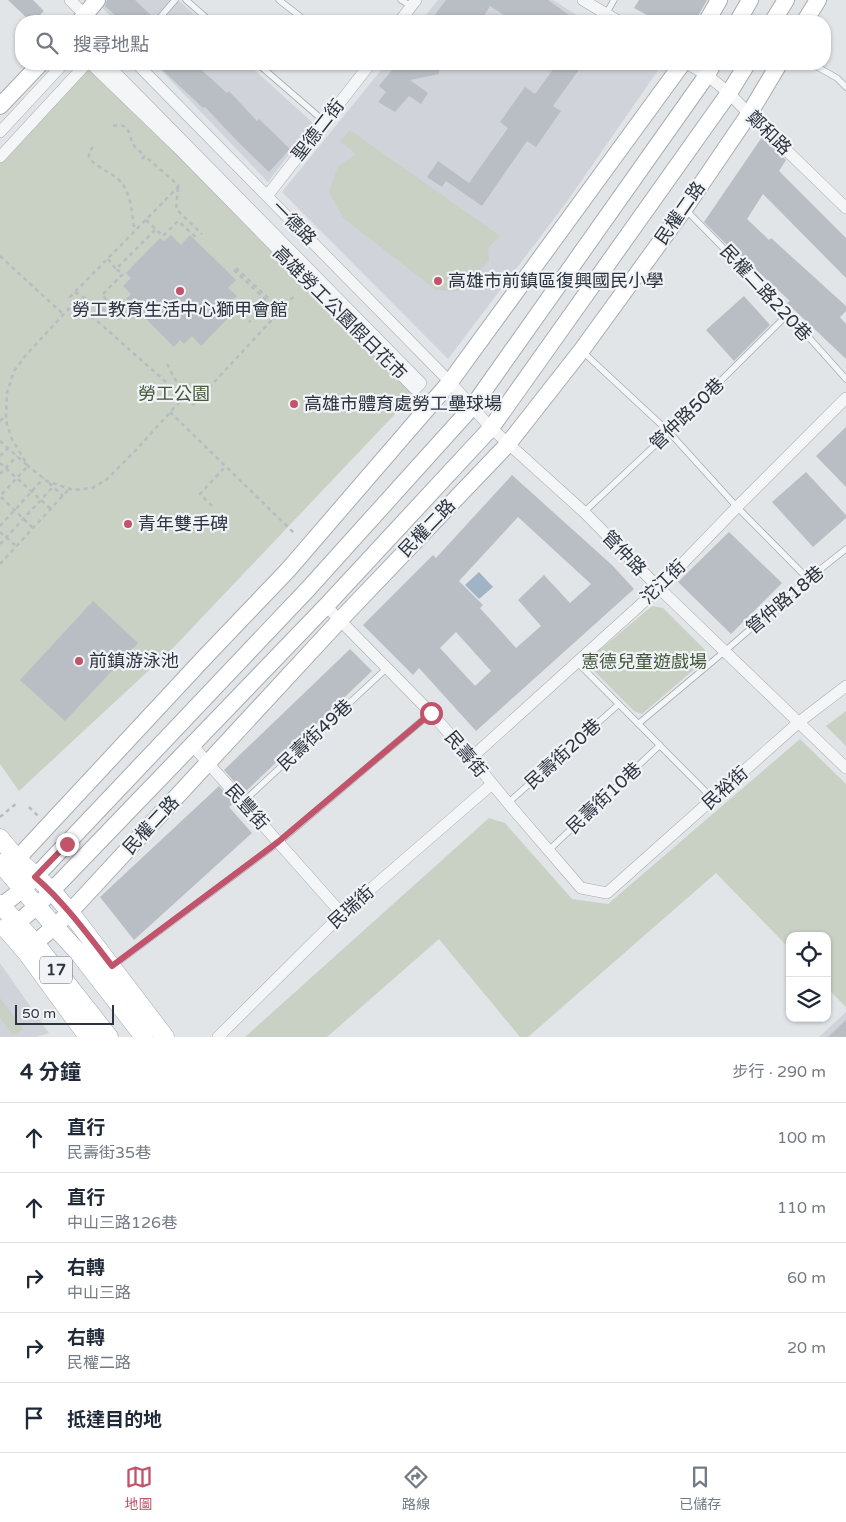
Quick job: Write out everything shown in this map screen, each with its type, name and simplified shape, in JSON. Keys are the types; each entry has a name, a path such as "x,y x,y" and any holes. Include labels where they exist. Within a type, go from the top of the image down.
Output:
{"main road":[{"name":"17","path":"0,838 5,866 29,883 52,891 112,966 165,1037"},
{"name":"17","path":"29,883 37,906 78,952 144,1037"},
{"name":"17","path":"4,915 30,948 109,1037"},
{"name":"17","path":"30,948 88,1037"}],"street":[{"path":"70,0 82,15"},
{"path":"88,15 98,0"},
{"path":"583,0 606,14"},
{"path":"710,15 719,0"},
{"path":"741,15 750,0"},
{"path":"777,15 786,0"},
{"path":"809,15 818,0"},
{"path":"403,15 409,2"},
{"path":"0,106 34,70"},
{"path":"0,132 57,70"},
{"path":"0,157 80,70"},
{"name":"高雄勞工公園假日花市","path":"97,70 177,147 415,389 420,384 112,70"},
{"name":"一德路","path":"143,70 450,382"},
{"name":"聖德二街","path":"267,196 325,122 362,70"},
{"path":"5,866 288,570 450,382 678,70"},
{"path":"4,915 29,883 308,590 473,406 709,70"},
{"name":"鄭和路","path":"711,70 749,114 846,208"},
{"name":"民權二路","path":"4,915 37,906 52,891 326,606 491,428 729,93 743,70"},
{"name":"民權二路","path":"30,948 55,928 340,620 508,444 581,351 685,208 749,114 775,70"},
{"name":"管仲路","path":"450,382 491,428 584,512 659,588 846,768"},
{"name":"沱江街","path":"472,758 659,588 846,398"},
{"name":"民壽街","path":"326,606 431,713 472,758 581,888 607,893"},
{"name":"民裕街","path":"607,893 799,722 846,686"},
{"name":"民豐街","path":"192,745 342,914"},
{"name":"民瑞街","path":"218,1037 342,914 492,784"}],"lane":[{"path":"161,15 175,0"},
{"path":"186,0 203,15"},
{"path":"279,0 298,15"},
{"path":"606,14 614,0"},
{"path":"265,70 325,122"},
{"path":"823,70 837,78 846,87"},
{"name":"民權二路220巷","path":"685,208 788,314 846,379"},
{"name":"管仲路50巷","path":"584,512 669,432 788,314"},
{"path":"581,351 669,432 737,507 808,579"},
{"name":"管仲路18巷","path":"638,724 808,579 846,549"},
{"path":"577,662 713,799"},
{"name":"民壽街49巷","path":"244,802 387,668"},
{"name":"民壽街20巷","path":"508,803 618,704"},
{"path":"112,966 278,842 431,713"},
{"name":"民壽街10巷","path":"548,850 660,746"}],"path":[{"path":"113,126 118,125 126,128 135,147 178,186"},
{"path":"93,147 89,152 89,158 97,166 120,180 130,199 135,231"},
{"path":"142,159 145,156"},
{"path":"178,186 70,297 75,302 192,406 295,295"},
{"path":"178,186 176,209 202,234"},
{"path":"146,219 163,236 178,221 198,239"},
{"path":"116,268 156,229"},
{"path":"0,256 63,315"},
{"path":"108,259 122,274 102,294 124,316"},
{"path":"249,322 268,302 235,269 281,310"},
{"path":"75,292 120,320"},
{"path":"28,466 12,439 7,425 7,393 14,371 26,355 75,302"},
{"path":"167,364 187,401"},
{"path":"47,481 73,490 92,488 106,479 118,467 183,397"},
{"path":"170,412 294,533"},
{"path":"0,421 6,415"},
{"path":"0,441 63,496"},
{"path":"0,456 8,448"},
{"path":"0,474 17,456"},
{"path":"0,463 50,509"},
{"path":"28,466 0,496 33,528"},
{"path":"212,506 200,494 225,467"},
{"path":"0,526 44,478"},
{"path":"0,544 53,487"},
{"path":"0,564 69,488"},
{"path":"0,532 16,546"},
{"path":"0,817 18,802"}],"shaded area":[{"path":"95,0 178,0 195,15 109,15"},
{"path":"438,0 553,0 577,15 426,15"},
{"path":"161,70 255,70 313,123 268,182"},
{"name":"高雄市前鎮區復興國民小學","path":"381,70 658,70 566,203 448,359 282,192"},
{"path":"0,963 49,1033 37,1037 0,1037"},
{"path":"846,1012 846,1037 819,1037"}],"green space":[{"name":"勞工公園","path":"79,70 103,70 414,394 174,647 19,791 0,764 0,154"},
{"path":"350,130 500,236 488,248 489,261 459,291 436,290 343,218 329,192 338,166 356,154 340,141"},
{"name":"憲德兒童遊戲場","path":"652,606 663,608 705,650 705,660 642,714 634,711 591,668 588,660"},
{"path":"846,711 846,746 826,726"},
{"path":"800,739 846,784 846,1007 831,992 831,932 786,932 786,945 716,873 528,1037 520,1037 439,939 327,1037 245,1037 489,818 505,823 572,899 608,904"},
{"path":"0,998 23,1029 13,1036 0,1018"}],"water":[{"path":"479,572 493,587 479,599 465,585"}],"building":[{"path":"8,0 33,0 44,11 40,15 24,15"},
{"path":"107,0 135,0 151,15 115,15 105,6"},
{"path":"446,0 548,0 569,15 504,15 490,6 485,15 435,15"},
{"path":"639,0 707,0 699,15 647,15 634,8"},
{"path":"162,70 202,70 227,93 229,91 257,121 259,119 290,149 269,172 205,107 203,108"},
{"path":"392,70 439,70 439,74 410,80 428,93 421,104 409,96 395,112 378,102 386,92 379,86"},
{"path":"553,70 579,70 553,106 561,111 536,147 527,141 482,206 446,181 442,187 427,177 438,161 469,183 508,128 500,122 525,87 535,94"},
{"path":"762,137 786,160 779,171 846,238 846,278 763,194 747,219 769,240 771,238 846,306 846,311 840,317 846,324 846,359 787,303 790,301 741,256 740,258 704,222"},
{"name":"勞工教育生活中心獅甲會館","path":"171,235 181,245 190,235 236,280 228,288 237,296 229,303 236,310 201,346 192,336 184,344 180,340 174,347 126,299 131,294 123,286 131,278 126,273 160,238 164,241"},
{"path":"744,296 770,325 734,361 706,330"},
{"path":"846,427 846,487 816,456"},
{"path":"806,472 846,515 846,518 813,547 772,502"},
{"path":"512,475 612,565 634,589 476,731 419,668 413,675 363,625 433,555 436,558","holes":["518,517 591,584 570,603 544,575 518,600 541,626 516,648 480,608 483,605 459,581","456,632 491,671 475,686 440,648"]},
{"path":"729,532 782,583 731,634 678,582"},
{"name":"前鎮游泳池","path":"93,601 138,643 65,721 20,680"},
{"path":"350,649 372,671 244,793 224,770"},
{"path":"219,786 234,803 229,807 252,833 134,940 100,897"},
{"path":"846,1020 846,1037 828,1037"}],"place":[{"name":"高雄市前鎮區復興國民小學","path":"438,281"},
{"name":"勞工教育生活中心獅甲會館","path":"180,291"},
{"name":"高雄市體育處勞工壘球場","path":"294,404"},
{"name":"青年雙手碑","path":"128,524"},
{"name":"前鎮游泳池","path":"79,661"}],"route":[{"path":"67,844 35,877 52,891 112,966 278,842 431,713"}]}
